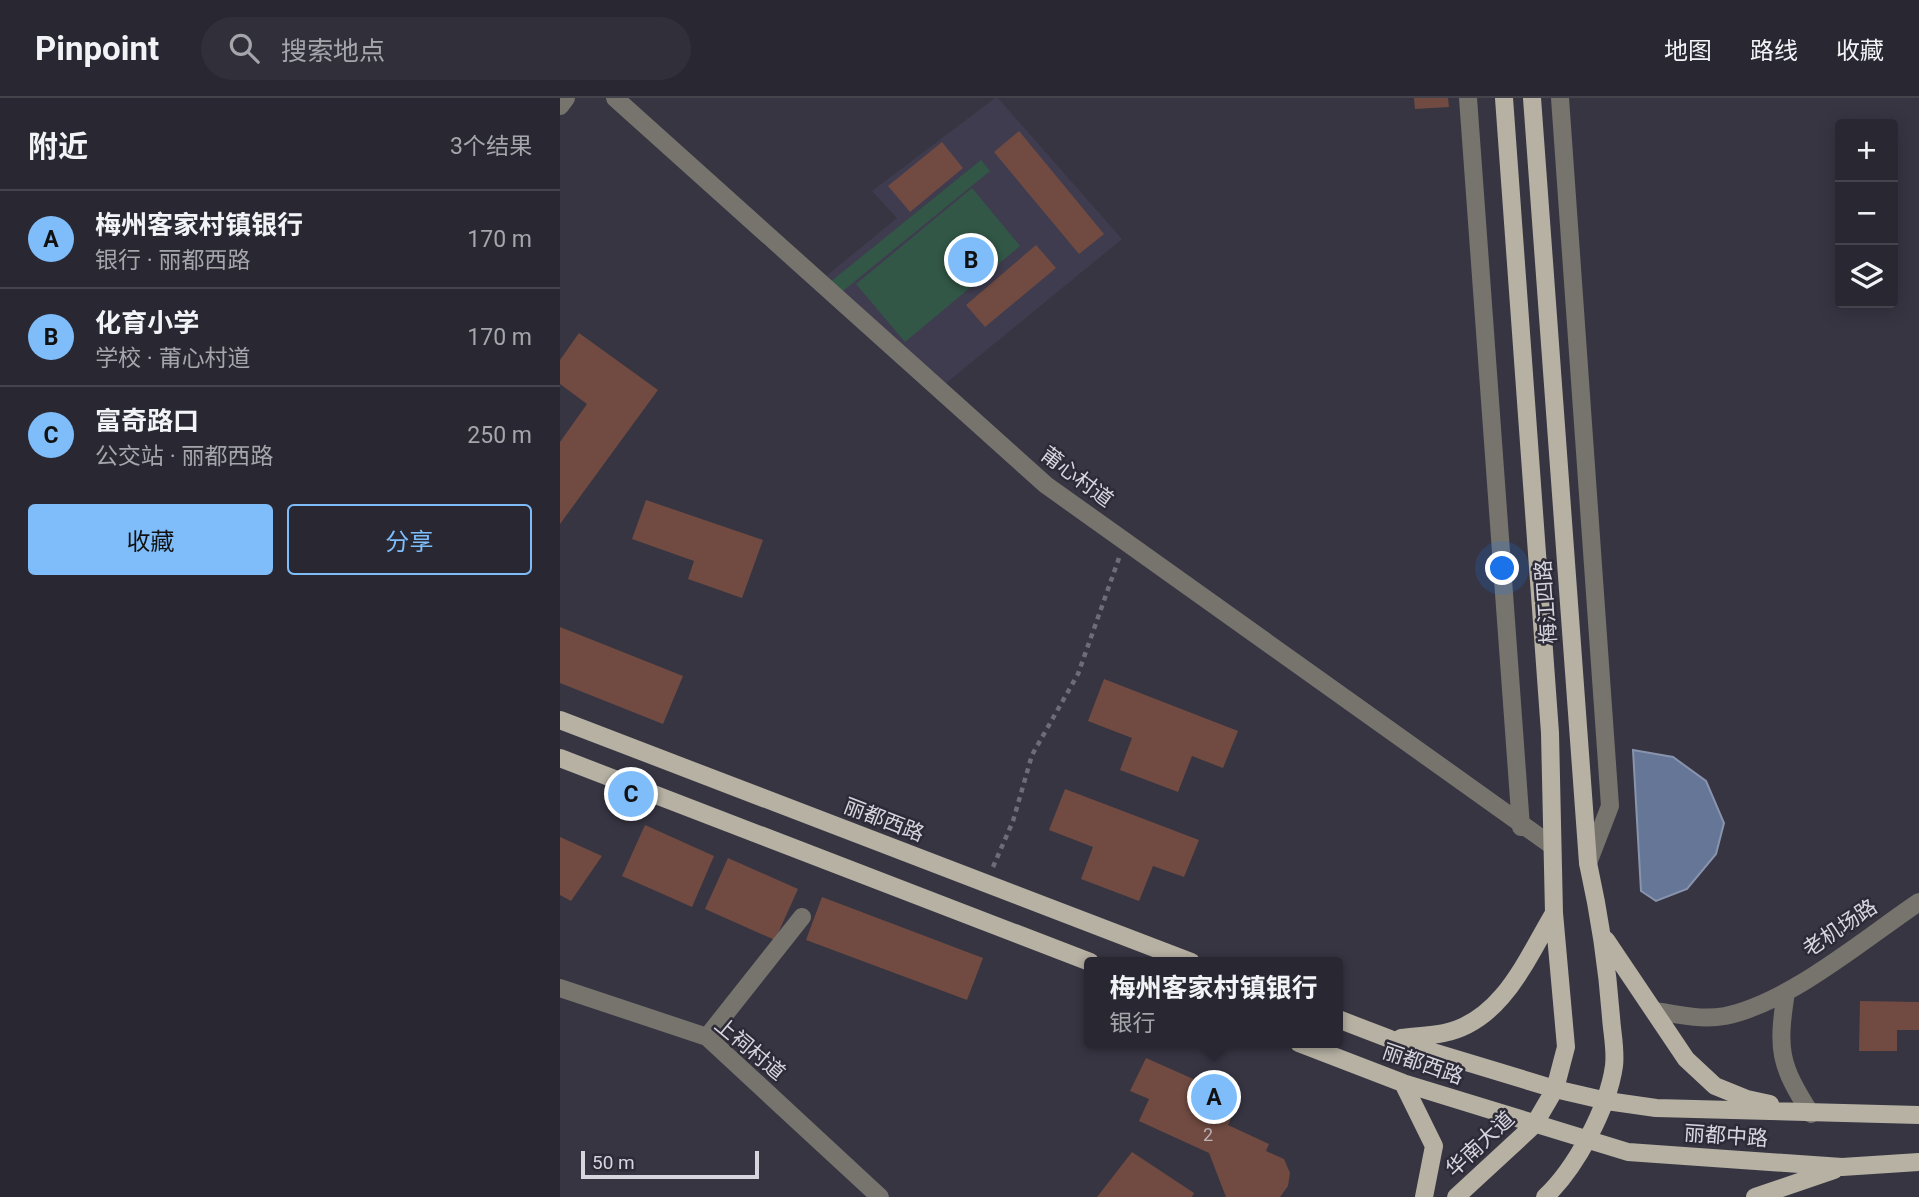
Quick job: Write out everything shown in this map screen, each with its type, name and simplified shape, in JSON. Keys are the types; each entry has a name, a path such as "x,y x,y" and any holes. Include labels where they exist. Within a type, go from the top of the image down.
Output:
{"main road":[{"name":"梅江四路","path":"1504,98 1550,733 1554,913 1566,1047 1555,1089"},
{"name":"梅江四路","path":"1532,98 1588,863 1605,939 1615,1063 1607,1101"},
{"name":"丽都西路","path":"560,720 1178,957"},
{"path":"560,758 1084,960"},
{"path":"1390,1039 1444,1033 1472,1024 1496,1004 1511,986 1554,913"},
{"path":"1605,939 1686,1059 1715,1086 1747,1099 1811,1114"},
{"name":"丽都西路","path":"1343,1021 1390,1039 1555,1089"},
{"name":"丽都西路","path":"1312,1048 1403,1083 1534,1125"},
{"path":"1403,1083 1434,1146 1424,1197"},
{"name":"丽都中路","path":"1555,1089 1607,1101 1656,1108 1919,1115"},
{"name":"华南大道","path":"1456,1197 1534,1125 1555,1089"},
{"path":"1545,1197 1555,1188 1607,1101"},
{"name":"丽都中路","path":"1534,1125 1628,1152 1842,1167 1919,1162"},
{"path":"1755,1197 1842,1167"}],"street":[{"path":"560,106 566,98"},
{"name":"莆心村道","path":"615,98 1046,485 1521,827 1551,845"},
{"path":"1468,98 1521,827"},
{"path":"1560,98 1610,806 1588,863"},
{"name":"老机场路","path":"1656,1011 1694,1018 1724,1016 1754,1007 1786,992 1919,902"},
{"path":"707,1037 802,917"},
{"name":"上祠村道","path":"560,988 707,1037 880,1197"},
{"path":"1786,992 1780,1030 1784,1069 1811,1114"}],"path":[{"path":"992,871 1013,821 1032,755 1078,674 1125,541"}],"shaded area":[{"path":"998,98 1122,239 939,389 819,282 897,218 872,191"}],"green space":[{"path":"981,160 990,171 838,295 829,283"},
{"path":"972,188 1020,246 905,342 856,284"}],"water":[{"path":"1633,750 1673,757 1706,781 1724,823 1716,854 1687,889 1656,901 1641,891"}],"building":[{"path":"1414,98 1448,98 1449,107 1415,109"},
{"path":"1019,131 1104,234 1079,254 994,152"},
{"path":"942,142 963,168 910,212 888,186"},
{"path":"1036,245 1056,268 985,327 966,305"},
{"path":"579,333 658,390 560,524 560,442 587,404 560,384 560,360"},
{"path":"646,500 763,540 742,598 688,579 694,561 632,539"},
{"path":"560,627 683,676 663,724 560,683"},
{"path":"1104,679 1238,731 1223,768 1192,756 1178,792 1120,770 1132,738 1088,721"},
{"path":"1065,789 1199,840 1184,877 1153,866 1139,901 1081,879 1093,847 1049,830"},
{"path":"645,825 714,856 692,907 622,876"},
{"path":"560,837 602,856 571,901 560,895"},
{"path":"728,858 798,889 775,940 705,909"},
{"path":"822,897 983,958 967,1000 806,940"},
{"path":"1860,1001 1919,1002 1919,1030 1897,1030 1897,1051 1859,1051"},
{"path":"1146,1058 1227,1094 1224,1101 1236,1107 1228,1125 1269,1144 1266,1151 1284,1159 1290,1173 1288,1186 1280,1197 1226,1197 1209,1153 1139,1121 1149,1099 1130,1091"},
{"path":"1132,1152 1194,1193 1192,1197 1097,1197"}],"place":[{"name":"化育小学","path":"971,260"},
{"name":"富奇路口","path":"631,794"},
{"name":"梅州客家村镇银行","path":"1214,1097"}]}
